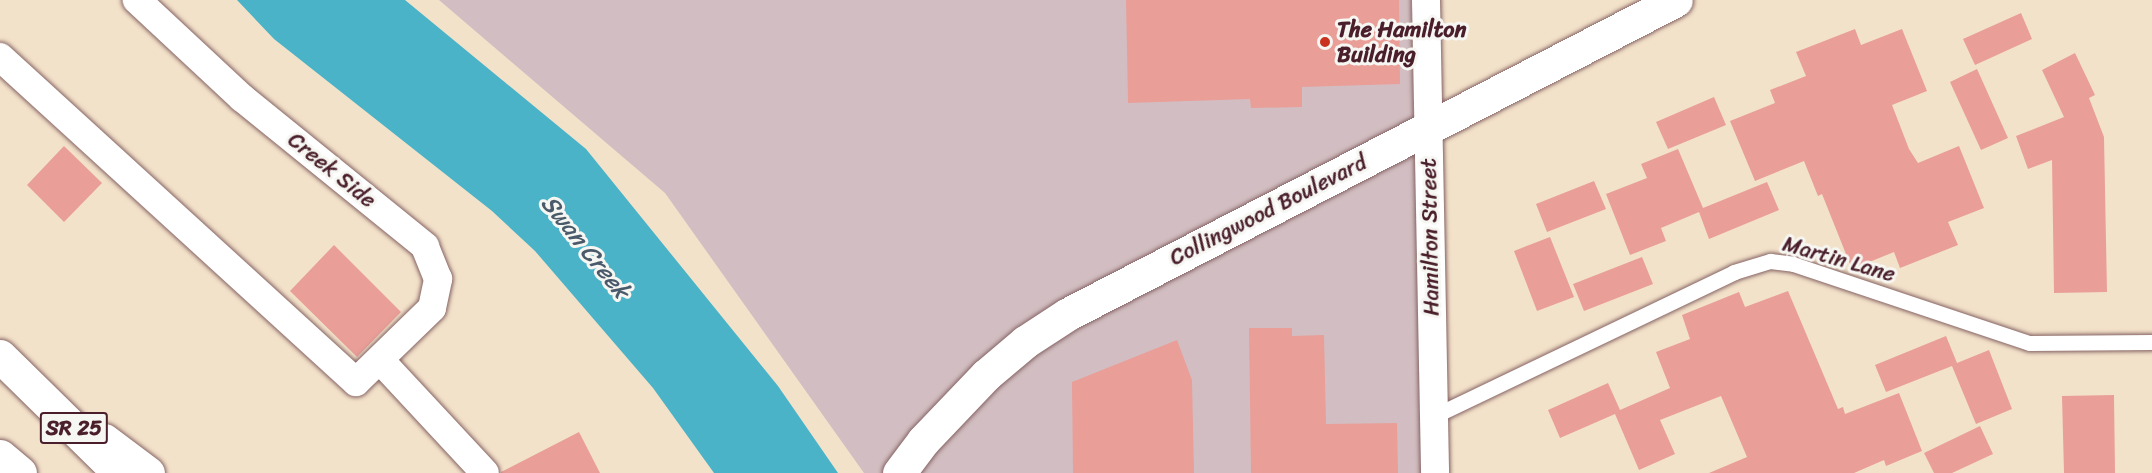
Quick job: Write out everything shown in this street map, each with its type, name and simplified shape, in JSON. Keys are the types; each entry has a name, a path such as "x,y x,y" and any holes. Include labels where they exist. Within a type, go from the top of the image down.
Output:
{"main road":[{"name":"Collingwood Boulevard","path":"899,473 951,410 1025,342 1111,290 1428,130 1676,0"},
{"name":"SR 25","path":"0,356 119,473"},
{"path":"29,382 148,473"},
{"name":"SR 25","path":"0,456 20,473"},
{"path":"0,456 15,473"}],"street":[{"name":"Creek Side","path":"0,57 356,382 432,308 438,279 425,246 242,98 137,0"},
{"name":"Hamilton Street","path":"1426,0 1435,473"},
{"path":"380,360 485,473"}],"lane":[{"name":"Martin Lane","path":"1434,416 1734,272 1770,261 1793,264 2029,343 2152,342"}],"shaded area":[{"path":"439,0 1411,0 1422,473 864,473 665,193"}],"water":[{"name":"Swan Creek","path":"237,0 405,0 586,149 778,386 838,473 714,473 653,388 535,251 492,211 274,39"}],"building":[{"path":"1126,0 1399,0 1400,84 1302,87 1302,107 1251,108 1250,99 1128,103"},
{"path":"2021,13 2032,39 1975,65 1963,39"},
{"path":"1855,29 1861,45 1902,29 1927,91 1892,105 1909,149 1918,163 1959,146 1984,208 1948,222 1958,245 1900,268 1894,252 1852,269 1822,194 1818,196 1804,161 1755,181 1730,121 1775,103 1770,90 1806,76 1796,52"},
{"path":"2075,53 2095,95 2089,98 2104,137 2107,292 2054,293 2052,160 2028,169 2016,136 2064,117 2042,70"},
{"path":"1977,69 2008,138 1981,150 1950,82"},
{"path":"1714,97 1726,125 1668,149 1656,122"},
{"path":"64,146 102,183 64,222 27,185"},
{"path":"1678,149 1703,208 1767,182 1779,210 1709,239 1699,212 1661,228 1666,241 1630,255 1606,194 1647,178 1641,164"},
{"path":"1594,181 1606,209 1547,232 1536,204"},
{"path":"1550,237 1574,297 1537,311 1514,251"},
{"path":"334,245 401,312 357,357 290,291"},
{"path":"1642,257 1653,284 1584,311 1573,284"},
{"path":"1788,291 1838,409 1843,407 1845,414 1899,393 1922,451 1886,466 1884,460 1854,473 1709,473 1747,457 1721,396 1660,420 1675,454 1639,470 1615,414 1560,438 1548,410 1608,383 1620,410 1670,388 1656,352 1690,339 1682,315 1739,292 1745,307"},
{"path":"1249,328 1292,328 1292,336 1324,335 1326,424 1397,423 1398,473 1251,473"},
{"path":"1946,336 1957,363 1989,350 2012,409 1976,424 1952,366 1886,392 1875,365"},
{"path":"1177,340 1192,380 1194,473 1073,473 1072,382"},
{"path":"2114,395 2115,473 2064,473 2062,396"},
{"path":"1980,426 1993,454 1952,473 1934,473 1924,453"},
{"path":"579,432 600,473 501,473 501,472"}],"place":[{"name":"The Hamilton Building","path":"1325,42"}]}
